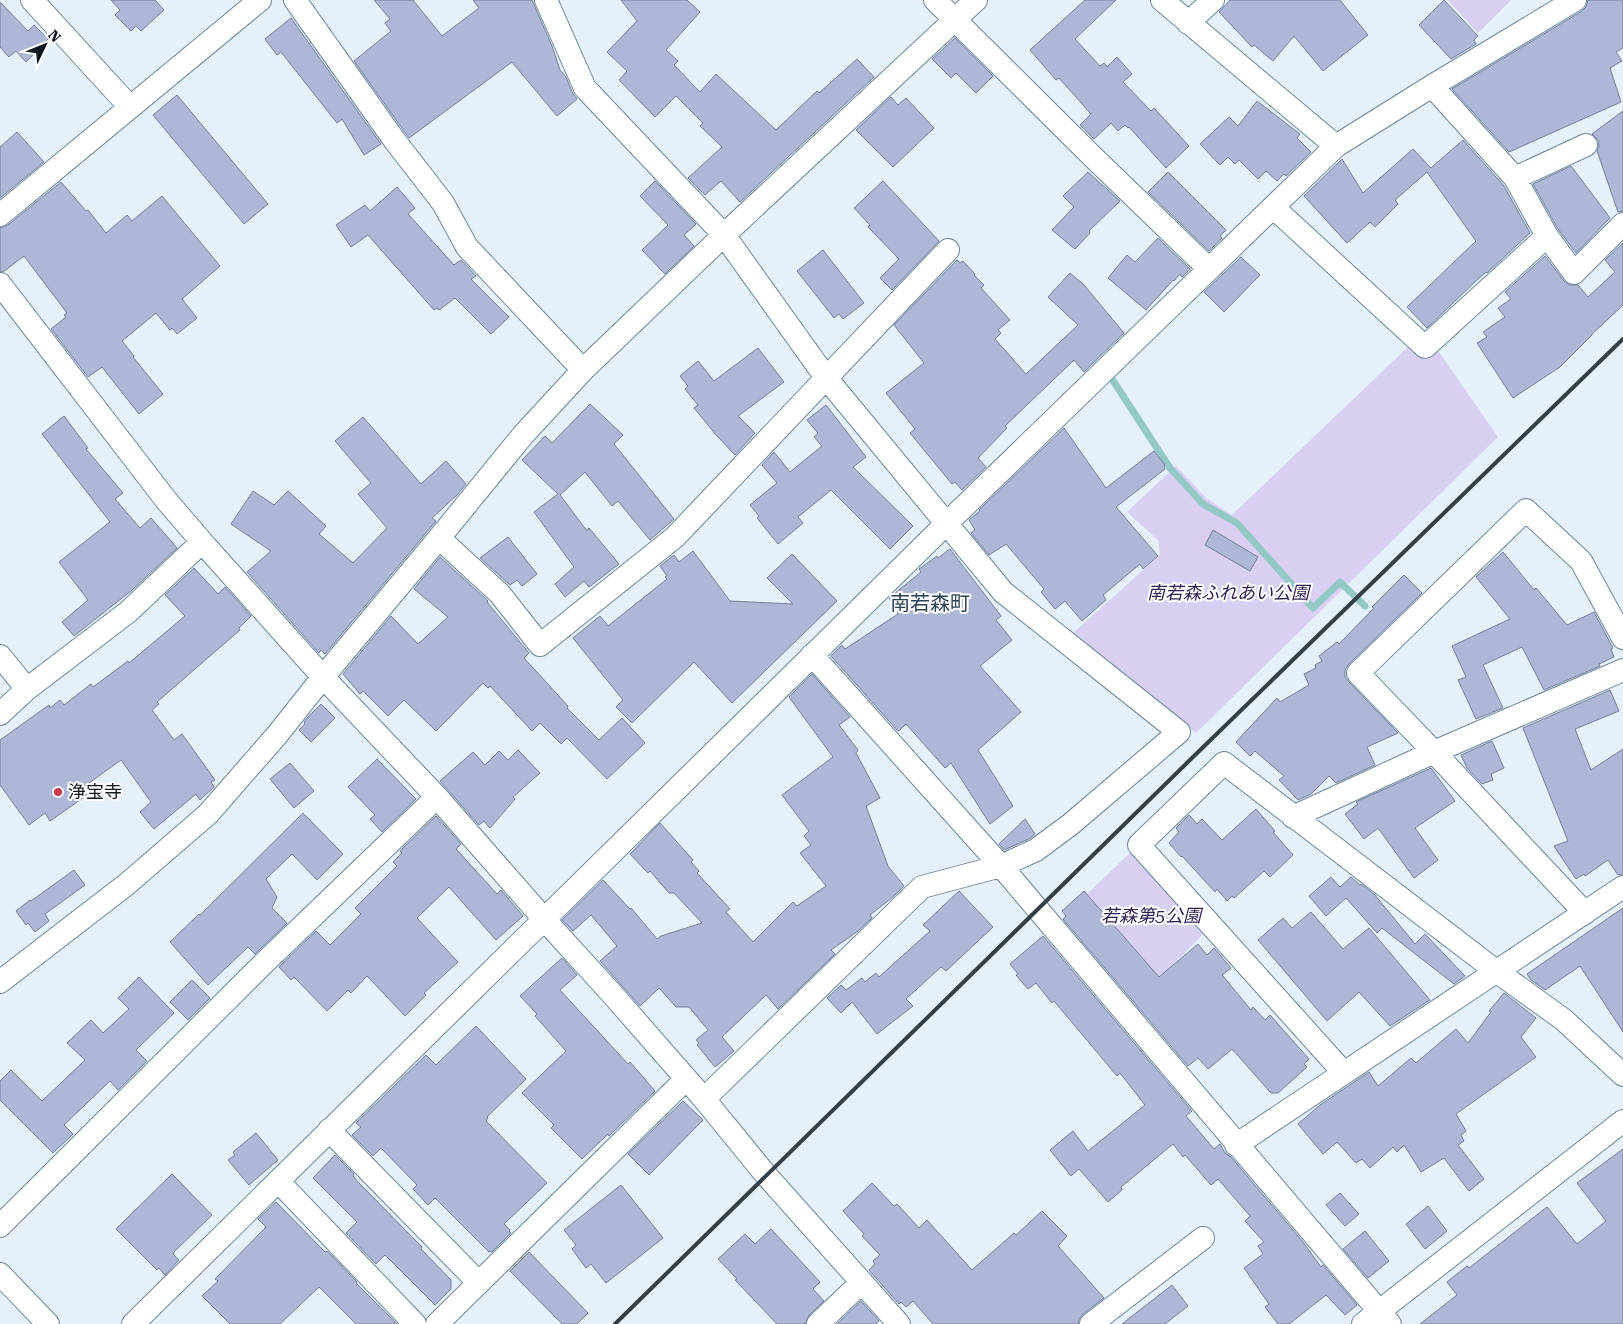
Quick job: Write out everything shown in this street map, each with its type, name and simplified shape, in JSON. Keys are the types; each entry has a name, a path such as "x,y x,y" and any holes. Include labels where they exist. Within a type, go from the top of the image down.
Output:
{"street":[{"path":"32,0 130,107"},
{"path":"0,215 260,0"},
{"path":"295,0 395,141 443,203 467,247 583,370"},
{"path":"546,0 585,88 724,235 828,379 1003,592 1179,732 1064,829 1036,850 1001,866 922,888 704,1099"},
{"path":"935,0 1209,269"},
{"path":"0,982 127,884 208,814 277,735 322,677 440,538 522,435 583,370 724,235 976,0"},
{"path":"1162,0 1336,146"},
{"path":"1188,23 1213,0"},
{"path":"133,1324 543,918 1336,146 1575,0"},
{"path":"1432,86 1514,178 1547,236 1574,273 1623,224"},
{"path":"1514,178 1586,145"},
{"path":"1273,207 1425,347 1547,236"},
{"path":"440,538 500,594 540,645 675,537 828,379 948,250"},
{"path":"0,284 166,500 202,542 322,677 437,797 543,918 614,995 704,1099 766,1175 899,1324"},
{"path":"1585,913 1358,673 1526,510 1581,561 1623,638"},
{"path":"0,714 27,689 128,612 202,542"},
{"path":"812,655 1001,866 1236,1145 1377,1320 1623,1121"},
{"path":"0,656 27,689"},
{"path":"1293,818 1434,752 1622,673"},
{"path":"1344,1073 1139,845 1224,764 1496,971 1564,1020 1623,1075"},
{"path":"0,1226 264,963 437,797"},
{"path":"1236,1145 1623,888"},
{"path":"437,1324 686,1079"},
{"path":"329,1130 479,1283"},
{"path":"278,1181 416,1324"},
{"path":"1091,1324 1117,1316 1203,1238"},
{"path":"0,1274 48,1324"},
{"path":"818,1324 862,1282"}],"green space":[{"path":"1448,0 1511,0 1478,33"},
{"name":"南若森ふれあい公園","path":"1411,344 1423,357 1439,352 1498,437 1196,733 1072,634 1160,555 1158,540 1127,512 1176,466 1206,498 1232,515"},
{"name":"若森第5公園","path":"1135,848 1208,929 1160,978 1087,894"}],"building":[{"path":"111,0 155,0 164,10 141,31 136,26 131,31 115,15 120,10"},
{"path":"374,0 413,0 442,36 479,8 473,0 532,0 560,70 566,77 577,99 557,116 512,62 409,138 354,61 391,31 385,23 390,19"},
{"path":"621,0 687,0 700,12 666,50 678,61 674,65 700,92 716,74 776,130 817,91 819,93 857,59 874,77 740,202 721,181 705,195 688,178 722,147 700,126 703,123 676,96 655,117 619,80 627,71 607,52 637,21"},
{"path":"1085,0 1116,0 1075,39 1100,66 1104,63 1107,67 1117,57 1132,74 1123,82 1151,111 1154,108 1189,146 1166,168 1129,127 1125,125 1118,131 1111,123 1094,139 1080,125 1091,114 1059,78 1056,80 1030,50"},
{"path":"1230,0 1340,0 1368,35 1323,71 1294,36 1273,61 1254,45 1252,47 1219,12"},
{"path":"1444,0 1478,36 1474,40 1476,44 1451,59 1419,25"},
{"path":"1588,0 1623,0 1623,48 1616,52 1622,61 1610,68 1621,102 1509,152 1452,89 1582,11 1586,7"},
{"path":"0,2 28,31 34,25 48,39 26,62 16,51 9,57 0,47"},
{"path":"291,18 381,144 364,155 342,119 337,123 281,52 277,55 265,39"},
{"path":"955,38 993,76 976,93 956,73 951,78 932,59"},
{"path":"177,95 268,204 244,224 153,115"},
{"path":"891,97 898,105 906,98 934,128 893,167 856,130"},
{"path":"1257,101 1300,134 1297,138 1311,152 1286,176 1284,174 1277,181 1266,171 1258,179 1239,160 1235,164 1228,157 1220,165 1200,144 1229,117 1238,126"},
{"path":"1623,111 1623,211 1618,212 1597,151 1599,146 1598,140 1592,134"},
{"path":"17,132 44,162 0,198 0,147"},
{"path":"1463,140 1504,186 1530,233 1427,328 1407,307 1476,241 1427,172 1395,200 1398,204 1375,227 1370,222 1347,243 1304,196 1342,159 1363,193 1413,149 1431,168"},
{"path":"1571,166 1610,218 1576,253 1558,229 1533,184"},
{"path":"1088,172 1120,201 1089,231 1090,233 1075,249 1052,230 1074,207 1063,196"},
{"path":"1168,172 1226,230 1220,236 1222,238 1209,251 1148,192"},
{"path":"655,181 696,224 684,235 694,246 665,274 642,250 668,225 640,196"},
{"path":"883,181 939,241 892,290 880,278 899,259 868,227 870,225 854,208"},
{"path":"61,182 86,211 88,210 106,233 127,215 132,221 162,196 220,266 182,299 197,318 177,334 172,328 170,330 156,313 122,341 163,394 139,414 102,367 88,377 51,329 66,317 64,315 67,313 24,256 3,272 0,271 0,228 8,225"},
{"path":"397,187 415,208 408,214 454,265 461,260 476,276 471,279 509,317 491,334 455,298 439,310 437,308 434,310 368,235 351,247 336,225 365,205 370,211"},
{"path":"1158,238 1190,269 1182,277 1180,274 1173,280 1146,310 1108,278 1127,255 1135,262"},
{"path":"1623,243 1623,305 1560,367 1513,398 1477,343 1487,337 1483,332 1505,317 1498,308 1511,299 1505,292 1545,256 1564,281 1570,285 1578,285 1588,297 1615,272 1605,260"},
{"path":"823,250 864,303 843,319 839,314 834,318 797,271"},
{"path":"1241,257 1260,275 1224,312 1204,292"},
{"path":"957,260 960,263 963,261 975,274 984,285 981,288 1010,320 998,330 1001,333 995,339 1026,374 1078,325 1048,297 1070,273 1084,285 1124,333 1084,372 1074,360 1005,426 1007,428 978,458 986,467 962,490 955,482 952,484 910,433 915,429 886,393 924,363 894,325"},
{"path":"758,348 784,382 738,416 755,433 735,455 694,408 698,405 685,389 688,386 680,376 698,361 714,381"},
{"path":"590,404 623,435 614,444 674,519 650,540 618,501 612,506 585,472 560,495 587,531 589,528 619,564 589,587 584,581 565,597 555,584 574,567 534,512 558,494 522,460 545,436 552,443"},
{"path":"826,405 866,457 853,467 913,526 890,549 831,490 798,517 803,523 778,544 757,518 759,516 750,505 777,483 762,465 774,452 790,472 822,446 814,437 818,433 807,420"},
{"path":"64,416 88,448 86,449 123,493 115,499 140,528 151,518 177,548 131,591 74,636 62,622 88,600 59,562 110,522 42,434"},
{"path":"363,417 421,484 446,461 466,484 432,518 436,521 325,654 321,650 319,653 247,572 271,551 231,524 253,491 274,505 288,491 326,526 319,534 353,563 387,528 358,494 371,483 335,441"},
{"path":"1064,428 1106,488 1154,451 1165,465 1165,469 1116,507 1158,556 1143,569 1140,564 1103,595 1106,600 1082,621 1065,601 1055,609 1041,592 1044,589 1006,544 989,555 971,533 975,530 969,520"},
{"path":"1213,530 1258,557 1250,571 1205,545"},
{"path":"508,537 537,574 522,586 517,580 510,585 480,558"},
{"path":"950,549 1001,616 996,620 1012,640 980,666 1021,712 978,750 1013,806 990,824 951,763 945,768 906,724 899,731 896,729 831,656 842,645 845,649 898,614 899,611 889,598 921,572 919,569"},
{"path":"693,551 730,601 793,604 767,578 792,554 837,601 732,703 694,662 632,723 616,707 623,700 573,638 600,616 608,626 667,579 660,566 674,555 679,562"},
{"path":"1503,552 1534,590 1536,588 1567,625 1594,612 1613,648 1611,649 1614,657 1599,664 1600,666 1544,690 1522,647 1483,665 1503,708 1476,719 1458,680 1466,677 1452,646 1510,619 1476,577"},
{"path":"440,557 488,601 529,653 524,658 568,706 567,708 599,740 622,718 645,743 607,779 567,738 561,744 540,723 532,731 490,686 488,688 483,683 436,731 404,700 388,716 363,691 360,694 343,674 391,616 418,644 448,617 414,589"},
{"path":"194,568 218,594 225,587 251,616 239,628 240,630 157,702 159,704 152,710 174,740 182,734 215,780 211,782 214,787 200,800 196,794 154,829 140,812 151,802 121,760 82,788 87,795 50,821 45,813 29,825 0,785 0,740 49,705 50,708 60,700 64,705 91,684 93,687 128,661 129,663 185,616 165,595"},
{"path":"1404,575 1422,593 1345,670 1345,677 1349,682 1398,733 1367,747 1375,765 1336,783 1329,776 1311,794 1298,800 1279,780 1284,776 1255,751 1250,756 1236,742 1277,698 1280,702 1309,685 1304,674 1316,668 1315,665 1322,661 1319,656 1337,642 1339,644"},
{"path":"812,674 850,717 839,725 858,750 856,753 880,798 866,806 888,866 904,886 870,915 872,918 858,931 831,950 835,954 778,1009 766,995 722,1037 734,1051 715,1067 697,1045 699,1043 696,1040 708,1030 689,1007 676,1007 659,988 640,1006 600,961 617,946 591,915 573,931 562,920 603,880 631,908 657,939 702,923 674,893 669,893 650,871 648,873 630,854 660,823 693,860 691,862 699,871 697,873 730,909 726,912 753,942 793,902 797,906 826,886 800,853 811,845 804,836 809,831 782,795 833,757 789,697"},
{"path":"1610,690 1619,711 1575,729 1591,770 1623,749 1623,874 1618,875 1608,860 1585,876 1584,874 1576,879 1554,846 1568,841 1523,728"},
{"path":"321,704 335,718 311,742 299,730 305,724 304,722 308,717"},
{"path":"1492,741 1504,768 1491,774 1493,780 1482,784 1467,768 1461,755"},
{"path":"518,750 540,773 513,797 515,799 490,828 484,821 479,825 440,781 473,752 485,765 499,751 508,760"},
{"path":"377,759 416,799 382,832 370,819 375,815 348,787"},
{"path":"290,763 314,791 294,808 270,779"},
{"path":"1431,768 1455,801 1415,828 1438,860 1414,878 1378,828 1364,839 1345,814 1358,804 1356,802"},
{"path":"1256,809 1293,855 1270,877 1264,871 1234,898 1232,896 1227,901 1217,889 1215,892 1169,843 1179,832 1176,828 1189,815 1197,824 1202,819 1222,840"},
{"path":"303,813 343,854 317,880 292,854 266,879 277,897 272,908 287,923 255,954 248,947 208,985 170,942 200,915"},
{"path":"436,816 461,844 456,849 497,894 501,890 523,916 496,940 449,887 417,918 458,962 424,993 426,995 405,1016 367,976 351,993 348,990 327,1011 294,977 291,980 279,967 316,931 330,945 361,914 355,908 397,866 393,862 402,853 400,851"},
{"path":"1025,819 1035,834 1029,839 1004,850 999,844"},
{"path":"74,870 85,885 45,914 49,921 35,932 28,923 26,925 16,911"},
{"path":"1331,877 1340,887 1351,877 1361,884 1374,894 1415,944 1425,934 1465,976 1454,984 1382,928 1377,933 1346,898 1326,916 1309,896"},
{"path":"959,891 993,927 946,971 941,967 906,999 913,1006 877,1034 852,1002 841,1013 827,998 841,985 846,990 862,978 865,982 876,973 879,977 930,931 923,925"},
{"path":"1084,891 1159,977 1198,944 1207,955 1214,948 1231,968 1222,975 1251,1010 1253,1007 1265,1020 1270,1015 1309,1059 1304,1064 1307,1067 1278,1093 1271,1093 1232,1049 1208,1069 1198,1058 1188,1066 1063,919 1066,916 1062,911"},
{"path":"1623,908 1623,1032 1580,966 1545,990 1531,980 1527,974"},
{"path":"1311,912 1343,949 1369,928 1430,1000 1390,1026 1359,992 1327,1021 1258,940 1283,918 1292,928"},
{"path":"1043,936 1192,1111 1186,1116 1214,1149 1220,1144 1225,1153 1231,1157 1303,1242 1321,1267 1323,1265 1357,1305 1345,1315 1326,1295 1289,1324 1278,1324 1265,1307 1269,1304 1244,1268 1263,1254 1258,1246 1264,1242 1245,1221 1250,1216 1218,1179 1211,1185 1185,1155 1183,1157 1173,1144 1121,1187 1122,1190 1108,1202 1079,1169 1071,1176 1050,1150 1073,1131 1088,1151 1145,1105 1120,1073 1117,1076 1054,1001 1052,1003 1036,983 1028,989 1016,975 1018,974 1010,964"},
{"path":"562,958 577,975 560,990 628,1064 630,1062 655,1091 609,1136 608,1134 582,1159 551,1128 554,1125 522,1093 566,1051 520,996"},
{"path":"139,977 174,1013 136,1050 147,1061 118,1090 110,1081 64,1125 73,1134 53,1153 0,1100 0,1081 11,1070 42,1101 85,1060 67,1043 91,1020 103,1033 129,1009 118,998"},
{"path":"192,980 210,998 188,1020 170,1002"},
{"path":"1504,993 1536,1018 1521,1037 1536,1057 1456,1114 1466,1131 1461,1135 1464,1141 1458,1145 1484,1179 1469,1191 1444,1158 1421,1172 1404,1145 1397,1152 1393,1147 1370,1168 1362,1159 1356,1163 1337,1142 1323,1154 1298,1124 1320,1105 1369,1072 1378,1086 1411,1058 1416,1063 1456,1029 1468,1043 1491,1012 1489,1011"},
{"path":"476,1026 526,1079 487,1117 486,1121 547,1183 504,1224 511,1233 492,1252 489,1252 435,1198 428,1205 413,1189 417,1185 381,1148 373,1156 352,1135 361,1127 356,1123 426,1055 436,1065"},
{"path":"683,1101 703,1120 649,1175 628,1154"},
{"path":"256,1133 278,1160 249,1185 228,1160 235,1155 233,1152"},
{"path":"1623,1149 1623,1324 1420,1324 1457,1295 1447,1282 1467,1266 1469,1268 1547,1207 1577,1244 1606,1221 1577,1183"},
{"path":"335,1155 354,1174 353,1176 358,1182 422,1247 421,1249 451,1280 451,1289 435,1305 385,1255 376,1264 346,1233 357,1222 313,1178"},
{"path":"172,1174 212,1215 174,1252 173,1254 179,1260 165,1275 159,1268 157,1270 116,1229"},
{"path":"872,1183 894,1206 897,1204 919,1228 927,1220 972,1270 1014,1233 1016,1235 1042,1211 1067,1236 1058,1246 1104,1298 1083,1314 1078,1324 933,1324 913,1301 906,1307 901,1302 899,1304 869,1270 875,1264 873,1261 880,1255 862,1236 864,1234 843,1211"},
{"path":"621,1185 663,1238 606,1283 591,1264 586,1268 572,1249 576,1245 564,1230"},
{"path":"1340,1193 1359,1214 1345,1226 1326,1205"},
{"path":"276,1202 325,1252 327,1251 397,1324 356,1324 319,1287 280,1324 230,1324 202,1296 218,1281 215,1279 266,1227 258,1219"},
{"path":"1428,1206 1447,1231 1425,1249 1406,1224"},
{"path":"771,1229 820,1282 813,1289 824,1301 809,1315 805,1324 777,1324 735,1280 737,1279 718,1259 745,1234 755,1244"},
{"path":"1365,1231 1389,1261 1368,1278 1343,1249"},
{"path":"529,1252 588,1313 577,1324 562,1324 510,1271"},
{"path":"1172,1285 1188,1306 1165,1324 1122,1324"},
{"path":"861,1301 879,1321 876,1324 837,1324"}],"waterway":[{"path":"1112,379 1170,468 1203,504 1237,523 1313,608 1340,582 1365,606"}],"railway":[{"path":"615,1324 1193,757 1623,339"}],"place":[{"name":"浄宝寺","path":"58,792"}],"district":[{"name":"南若森町","path":"930,603"}]}
